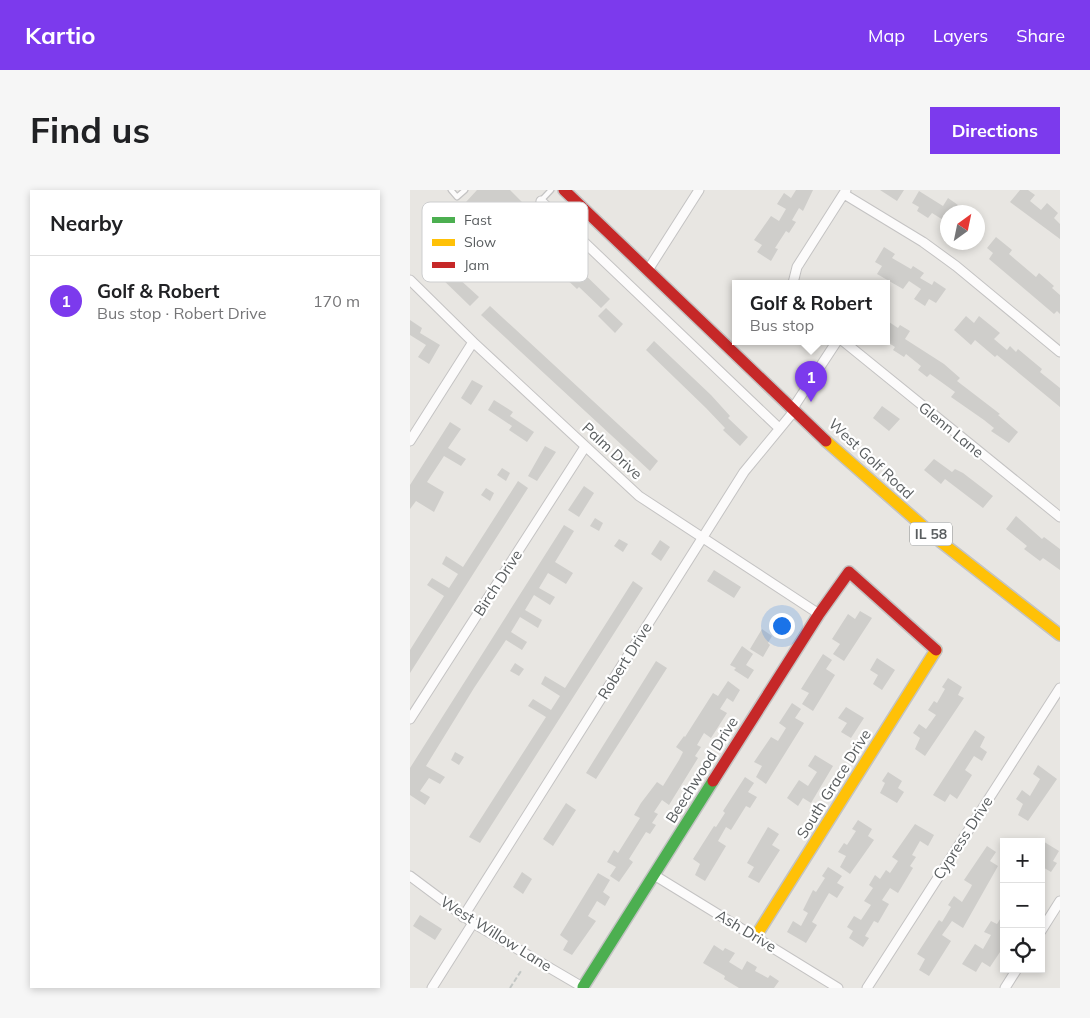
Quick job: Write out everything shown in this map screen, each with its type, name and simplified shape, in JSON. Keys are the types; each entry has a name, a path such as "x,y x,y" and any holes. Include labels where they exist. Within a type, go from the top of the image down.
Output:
{"street":[{"name":"West Golf Road","path":"564,190 577,202"},
{"path":"648,270 699,190"},
{"path":"794,280 797,267 845,192 923,242 956,266 1060,352"},
{"name":"West Golf Road","path":"588,213 794,409 910,515 1060,635"},
{"path":"588,246 779,428"},
{"name":"Palm Drive","path":"410,280 473,342 639,496 819,614"},
{"path":"410,441 473,342"},
{"name":"Robert Drive","path":"463,917 744,472 794,409 834,345"},
{"name":"Glenn Lane","path":"848,345 1060,518"},
{"name":"Birch Drive","path":"410,719 585,447"},
{"name":"Beechwood Drive","path":"583,987 819,614 840,582 850,572 860,584 937,648"},
{"name":"South Grace Drive","path":"756,936 937,648"},
{"name":"Cypress Drive","path":"867,988 1060,688"},
{"name":"Ash Drive","path":"654,875 838,988"},
{"name":"West Willow Lane","path":"410,876 472,923 583,987"},
{"path":"1042,928 1060,901"},
{"path":"432,988 472,923"},
{"path":"1005,988 1014,973"}],"lane":[{"path":"451,190 457,197 465,190"},
{"path":"541,201 551,190"}],"path":[{"path":"510,988 521,970"}],"building":[{"path":"477,190 510,190 522,202 466,202"},
{"path":"796,190 813,190 803,211 799,208 792,220 796,222 789,233 786,231 775,248 778,249 771,261 757,252 762,245 754,240 771,216 779,221 786,209 777,204 784,193 791,198"},
{"path":"880,190 904,190 897,201"},
{"path":"1020,190 1028,190 1035,195 1030,201 1041,210 1047,203 1058,213 1054,218 1060,224 1060,239 1010,202"},
{"path":"919,191 941,205 940,218 932,213 928,218 917,211 919,207 912,203"},
{"path":"948,198 958,205 944,205"},
{"path":"996,237 1012,250 1009,254 1036,277 1039,273 1054,286 1052,288 1060,295 1060,314 1057,311 1054,314 989,259 993,253 987,248"},
{"path":"884,247 895,254 892,258 911,269 913,266 924,273 920,278 932,285 934,281 946,289 936,303 929,299 925,306 914,299 921,289 909,281 903,289 877,274 882,266 875,262"},
{"path":"588,278 610,299 601,308 579,287 577,289 570,282 588,282"},
{"path":"445,282 462,282 479,297 470,306"},
{"path":"490,306 658,461 650,471 481,315"},
{"path":"606,308 623,324 615,333 598,316"},
{"path":"966,316 974,323 979,316 1000,333 994,339 1007,350 1010,346 1016,352 1018,349 1042,369 1040,372 1060,388 1060,407 997,355 995,357 975,340 971,345 954,330"},
{"path":"410,320 422,328 420,333 440,345 429,364 418,357 426,345 410,335"},
{"path":"890,323 898,328 900,325 910,331 905,339 944,364 960,378 957,381 1000,414 998,415 1018,432 1009,443 991,431 994,428 951,397 955,392 930,374 927,377 918,370 921,366 906,354 904,357 893,350 895,347 890,344"},
{"path":"654,341 711,395 730,416 728,418 748,437 740,446 723,430 725,428 706,408 646,350"},
{"path":"472,380 483,386 471,405 461,398"},
{"path":"494,400 513,412 510,416 534,432 527,442 509,430 512,426 488,410"},
{"path":"882,406 900,419 889,431 873,418"},
{"path":"450,422 461,429 448,448 466,459 461,466 444,456 427,482 444,492 434,512 416,501 410,509 410,485"},
{"path":"545,446 556,452 537,481 528,476"},
{"path":"934,459 952,472 955,469 963,473 993,496 983,508 945,479 941,484 924,470"},
{"path":"502,468 510,473 506,481 497,475"},
{"path":"518,481 528,488 410,673 410,650 444,596 427,585 432,578 449,588 458,574 442,564 446,556 463,567"},
{"path":"584,486 594,493 579,517 568,510"},
{"path":"486,488 494,493 490,501 481,495"},
{"path":"1016,516 1042,539 1044,537 1060,549 1060,570 1043,558 1040,561 1024,549 1027,546 1006,529"},
{"path":"595,518 603,523 599,531 590,526"},
{"path":"564,525 574,531 555,562 573,573 566,584 548,573 539,588 555,597 550,605 534,595 525,610 542,620 538,628 520,617 511,632 527,642 522,650 506,640 474,688 426,766 445,777 440,784 429,778 420,791 430,797 425,805 410,795 410,768"},
{"path":"619,539 628,544 623,552 614,546"},
{"path":"660,540 670,547 661,561 651,554"},
{"path":"714,570 741,587 734,598 707,581"},
{"path":"633,581 643,588 480,843 469,837 546,717 528,706 533,699 551,710 560,696 541,684 545,676 565,688"},
{"path":"860,611 872,618 844,661 833,654 840,644 832,639 848,614 855,619"},
{"path":"762,629 772,636 768,643 770,645 763,657 750,649"},
{"path":"742,646 753,654 746,665 754,670 748,679 730,665"},
{"path":"823,654 832,660 826,669 835,675 813,711 802,704 809,693 801,689"},
{"path":"877,658 895,670 882,690 873,684 878,675 870,670"},
{"path":"656,661 667,668 596,779 586,773"},
{"path":"515,663 524,669 519,676 510,671"},
{"path":"948,678 962,687 958,695 964,698 925,756 915,749 920,738 913,733 919,724 926,729 936,715 928,710 934,701 937,703 945,689 942,687"},
{"path":"728,681 740,690 733,702 727,698 720,709 727,713 711,738 704,733 697,745 701,747 695,756 698,758 669,805 662,800 654,812 658,814 652,823 656,825 650,834 646,832 629,859 633,862 619,882 610,876 616,867 607,862 614,850 618,853 640,818 634,815 641,803 657,782 663,786 679,760 683,752 676,747 685,737 713,693 718,696"},
{"path":"792,703 801,709 795,718 804,723 766,784 756,777 762,766 754,762 771,737 778,741 786,728 779,723"},
{"path":"846,707 864,718 851,738 841,732 847,723 838,718"},
{"path":"975,730 985,737 980,747 987,752 982,761 974,756 965,770 972,775 957,799 950,794 945,802 933,795"},
{"path":"455,752 464,757 459,765 451,760"},
{"path":"815,755 833,766 811,803 803,798 798,806 787,798 799,780 808,786 817,772 808,766"},
{"path":"1038,765 1057,779 1028,821 1018,815 1023,804 1016,799 1022,790 1030,796 1040,779 1033,774"},
{"path":"888,772 902,781 898,788 904,792 897,803 880,793 885,783 882,781"},
{"path":"745,777 754,783 748,792 757,797 750,808 746,806 731,830 726,827 718,841 726,846 705,881 695,875 700,864 693,859 714,826 716,827 725,813 723,811"},
{"path":"566,803 576,810 553,846 543,839"},
{"path":"858,820 872,829 868,836 874,840 850,874 840,867 846,856 838,852 844,843 847,845 856,831 852,829"},
{"path":"915,824 934,835 928,846 920,841 912,855 916,857 910,866 913,868 898,893 890,888 882,900 889,904 878,923 874,921 865,936 869,938 863,947 849,938 853,931 847,927 854,916 861,920 871,905 864,901 873,888 869,885 875,875 880,879 886,870 890,873 898,861 892,857"},
{"path":"768,827 779,834 772,845 780,850 759,883 748,877 754,867 747,863"},
{"path":"1045,842 1059,851 1053,861 1057,863 1051,872 1045,868"},
{"path":"987,846 996,852 990,861 998,866 963,928 952,921 942,935 951,941 929,976 919,970 925,959 917,954 939,920 942,922 951,907 948,905 954,896 962,902 972,885 964,880"},
{"path":"828,867 842,876 837,883 844,887 837,898 829,893 812,922 817,925 806,943 787,932 793,921 801,926 808,913 803,910 813,890 816,892 825,878 822,876"},
{"path":"522,872 532,879 523,894 513,887"},
{"path":"598,873 610,880 603,892 610,897 605,906 597,901 588,916 596,921 572,955 563,950 568,941 560,935"},
{"path":"420,915 442,929 435,940 413,926"},
{"path":"1000,919 1000,952 990,967 982,962 976,972 962,964 975,944 983,949 991,935 984,932 991,921 997,924"},
{"path":"714,945 723,951 725,948 735,953 729,962 742,970 747,961 757,967 755,971 768,978 770,975 779,981 774,988 739,988 724,979 725,976 703,963"}],"traffic: fast":[{"path":"583,987 713,781"}],"traffic: slow":[{"path":"826,441 941,542 1060,635"},
{"path":"756,936 936,650"}],"traffic: jam":[{"path":"564,190 577,202"},
{"path":"588,213 826,441"},
{"path":"713,781 819,614 849,572 936,650"}],"place":[{"name":"Golf & Robert","path":"811,402"}]}
